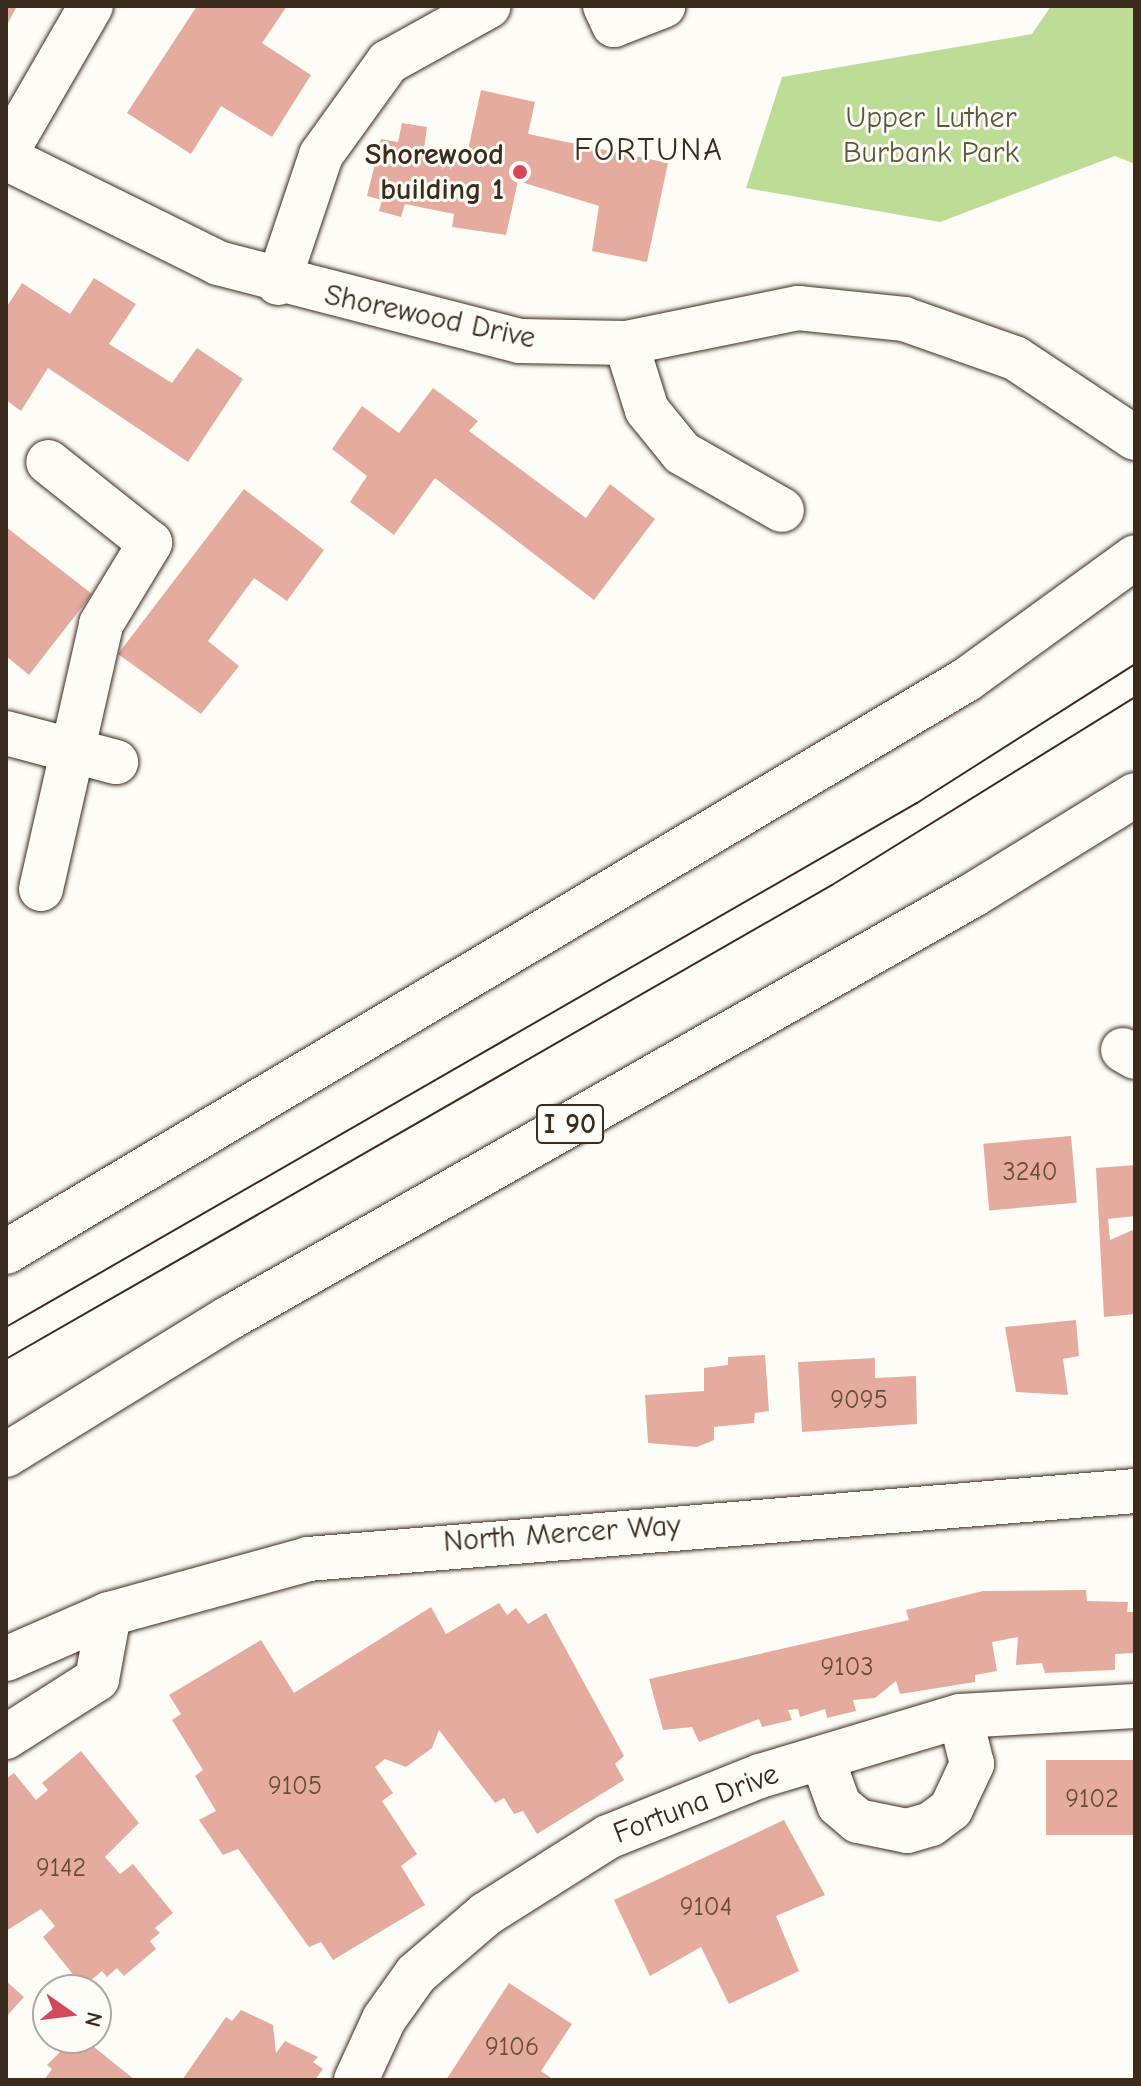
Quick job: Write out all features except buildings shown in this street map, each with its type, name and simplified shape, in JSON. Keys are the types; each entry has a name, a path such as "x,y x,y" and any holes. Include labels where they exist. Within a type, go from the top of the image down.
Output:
{"main road":[{"path":"6,156 91,6"},
{"path":"278,283 321,155 388,62 489,6"},
{"path":"605,6 614,25 663,6"},
{"name":"Shorewood Drive","path":"6,156 138,228 278,283 520,341 626,343 798,308 862,311 954,333 1015,358 1135,438"},
{"path":"626,343 647,410 682,453 782,510"},
{"path":"41,889 95,757 101,624 150,543 48,462"},
{"path":"6,1252 966,680 1135,557"},
{"path":"6,733 95,757"},
{"name":"I 90","path":"6,1455 229,1318 973,895 1135,795"},
{"name":"North Mercer Way","path":"6,1659 109,1614 308,1559 410,1546 1135,1491"},
{"path":"6,1737 97,1679 109,1614"},
{"name":"Fortuna Drive","path":"356,2080 416,1974 545,1873 691,1802 960,1716 1135,1706"},
{"path":"822,1758 839,1805 858,1821 894,1831 931,1824 951,1809 969,1776 970,1739 960,1716"}],"green space":[{"name":"Upper Luther Burbank Park","path":"1051,6 1135,6 1135,164 1115,156 940,222 746,188 782,77 1032,34"}],"tram line":[{"path":"6,1327 917,803 1135,664"},
{"path":"6,1359 832,885 1135,697"}],"place":[{"name":"Shorewood building 1","path":"520,172"}],"district":[{"name":"FORTUNA","path":"649,150"}]}
